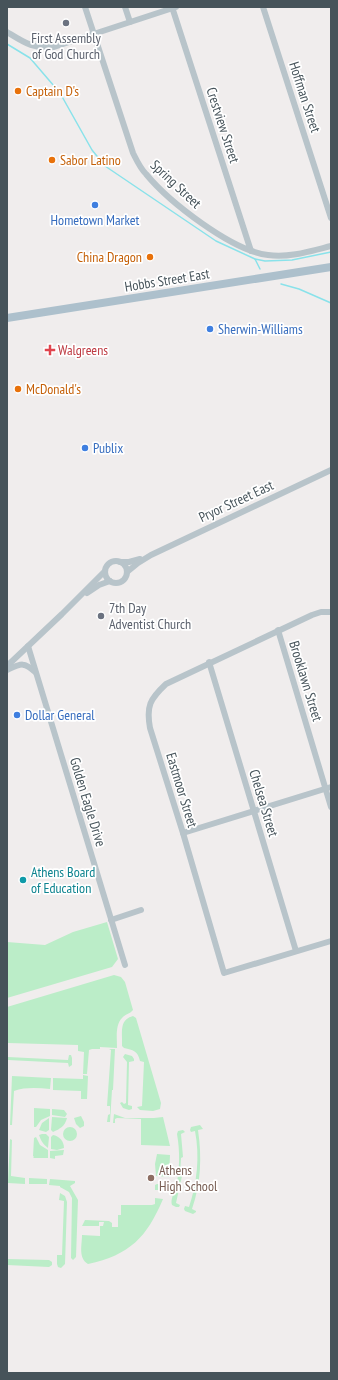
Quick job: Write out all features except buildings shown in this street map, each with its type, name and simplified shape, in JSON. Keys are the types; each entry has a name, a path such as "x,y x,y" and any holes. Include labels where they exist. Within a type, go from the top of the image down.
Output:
{"main road":[{"name":"Hobbs Street East","path":"7,318 331,267"}],"street":[{"name":"Spring Street","path":"85,7 133,153 138,164 168,197 203,224 250,251 270,256 283,256 331,246"},
{"path":"125,7 130,22"},
{"path":"7,32 29,45 42,48 54,47 174,7"},
{"name":"Crestview Street","path":"174,7 250,251"},
{"name":"Hoffman Street","path":"263,7 331,218"},
{"name":"Pryor Street East","path":"127,572 151,555 331,470"},
{"name":"Pryor Street East","path":"119,562 129,562 151,555"},
{"path":"7,666 82,595 110,564 119,562 125,566 127,572 126,578 121,582 115,583 110,581 106,576 105,571"},
{"path":"82,595 99,585 110,581"},
{"name":"Eastmoor Street","path":"331,612 321,612 312,615 209,662 166,684 156,693 149,705 148,715 150,728 183,833 224,973 331,941"},
{"name":"Brooklawn Street","path":"278,630 328,788 331,807"},
{"name":"Golden Eagle Drive","path":"28,646 125,965"},
{"name":"Chelsea Street","path":"209,662 296,951"},
{"path":"7,670 17,665 24,664 30,667 37,674"},
{"path":"183,833 328,788"},
{"path":"111,920 141,910"}],"green space":[{"path":"107,922 118,959 112,967 7,998 7,942 45,945 73,932"},
{"path":"114,975 121,977 125,982 133,1010 123,1017 118,1024 117,1048 100,1047 100,1049 89,1050 87,1074 83,1074 84,1052 78,1051 78,1045 8,1043 7,1047 7,1007"},
{"path":"133,1016 136,1018 161,1103 160,1109 153,1111 140,1110 137,1107 142,1106 144,1062 140,1061 135,1052 122,1046 123,1024 128,1018"},
{"path":"109,1049 115,1049 110,1122 107,1122 108,1115 110,1114 110,1106 107,1106 111,1050"},
{"path":"7,1053 8,1057 68,1060 69,1055 71,1055 72,1065 69,1067 68,1063 8,1060 7,1065"},
{"path":"125,1054 132,1056 134,1059 134,1061 129,1062 128,1105 132,1106 132,1109 129,1110 123,1108 120,1103 126,1103 127,1062 123,1057"},
{"path":"83,1075 88,1076 87,1099 81,1099 81,1091 53,1090 53,1078 83,1079"},
{"path":"12,1076 51,1078 50,1089 27,1088 14,1091 12,1125 10,1125"},
{"path":"34,1108 50,1109 50,1116 41,1120 36,1127 34,1127"},
{"path":"52,1109 64,1110 67,1114 65,1117 52,1115"},
{"path":"114,1114 125,1118 163,1117 170,1146 141,1145 141,1119 117,1118 115,1119 115,1123 113,1123"},
{"path":"81,1116 84,1126 80,1128 76,1124 74,1118"},
{"path":"52,1117 67,1118 62,1127 53,1132 51,1130"},
{"path":"49,1118 49,1130 46,1132 39,1130 42,1123"},
{"path":"200,1125 203,1129 198,1130 200,1170 192,1209 196,1212 193,1214 185,1211 184,1209 185,1206 189,1207 197,1170 197,1141 195,1131 191,1132 190,1130 191,1127"},
{"path":"70,1127 75,1129 77,1134 75,1139 70,1141 65,1139 63,1134 65,1129"},
{"path":"183,1130 185,1132 181,1134 183,1157 181,1158 180,1175 182,1176 176,1203 180,1205 179,1207 176,1207 172,1205 172,1196 176,1187 179,1167 179,1147 177,1134 178,1131"},
{"path":"46,1134 49,1137 48,1148 43,1144 39,1135"},
{"path":"53,1135 61,1139 64,1148 57,1150 51,1149 51,1137"},
{"path":"36,1137 40,1145 48,1150 48,1158 33,1158 34,1138"},
{"path":"10,1139 12,1140 11,1176 25,1178 25,1184 8,1183"},
{"path":"64,1150 63,1155 55,1156 55,1159 50,1158 50,1151"},
{"path":"157,1154 170,1155 169,1177 156,1176 155,1164"},
{"path":"29,1178 47,1179 47,1184 29,1184"},
{"path":"50,1179 75,1181 75,1183 70,1186 78,1200 76,1257 73,1260 71,1258 72,1198 69,1192 60,1186 49,1185"},
{"path":"155,1185 167,1185 166,1190 155,1190"},
{"path":"60,1193 65,1196 67,1202 65,1264 61,1268 58,1267 57,1264 57,1255 62,1255 64,1201 59,1200"},
{"path":"155,1198 163,1199 150,1224 135,1242 126,1249 103,1260 88,1264 85,1261 81,1251 82,1235 100,1236 100,1226 103,1226 104,1222 99,1222 99,1226 82,1226 85,1220 109,1221 112,1223 112,1227 118,1227 118,1215 121,1215 121,1205 152,1205 155,1204"},
{"path":"7,1259 49,1260 52,1262 52,1265 49,1267 7,1265"}],"waterway":[{"path":"7,44 30,58 60,93 92,150 105,166 216,241 255,259 265,261 292,260 331,252"},
{"path":"255,259 260,269"},
{"path":"281,284 299,289 331,303"}],"place":[{"name":"First Assembly of God Church","path":"66,23"},
{"name":"Captain D's","path":"18,91"},
{"name":"Sabor Latino","path":"52,160"},
{"name":"Hometown Market","path":"95,205"},
{"name":"China Dragon","path":"150,257"},
{"name":"Sherwin-Williams","path":"210,329"},
{"name":"Walgreens","path":"50,350"},
{"name":"McDonald's","path":"18,389"},
{"name":"Publix","path":"85,448"},
{"name":"7th Day Adventist Church","path":"101,616"},
{"name":"Dollar General","path":"17,715"},
{"name":"Athens Board of Education","path":"23,880"},
{"name":"Athens High School","path":"151,1178"}]}
